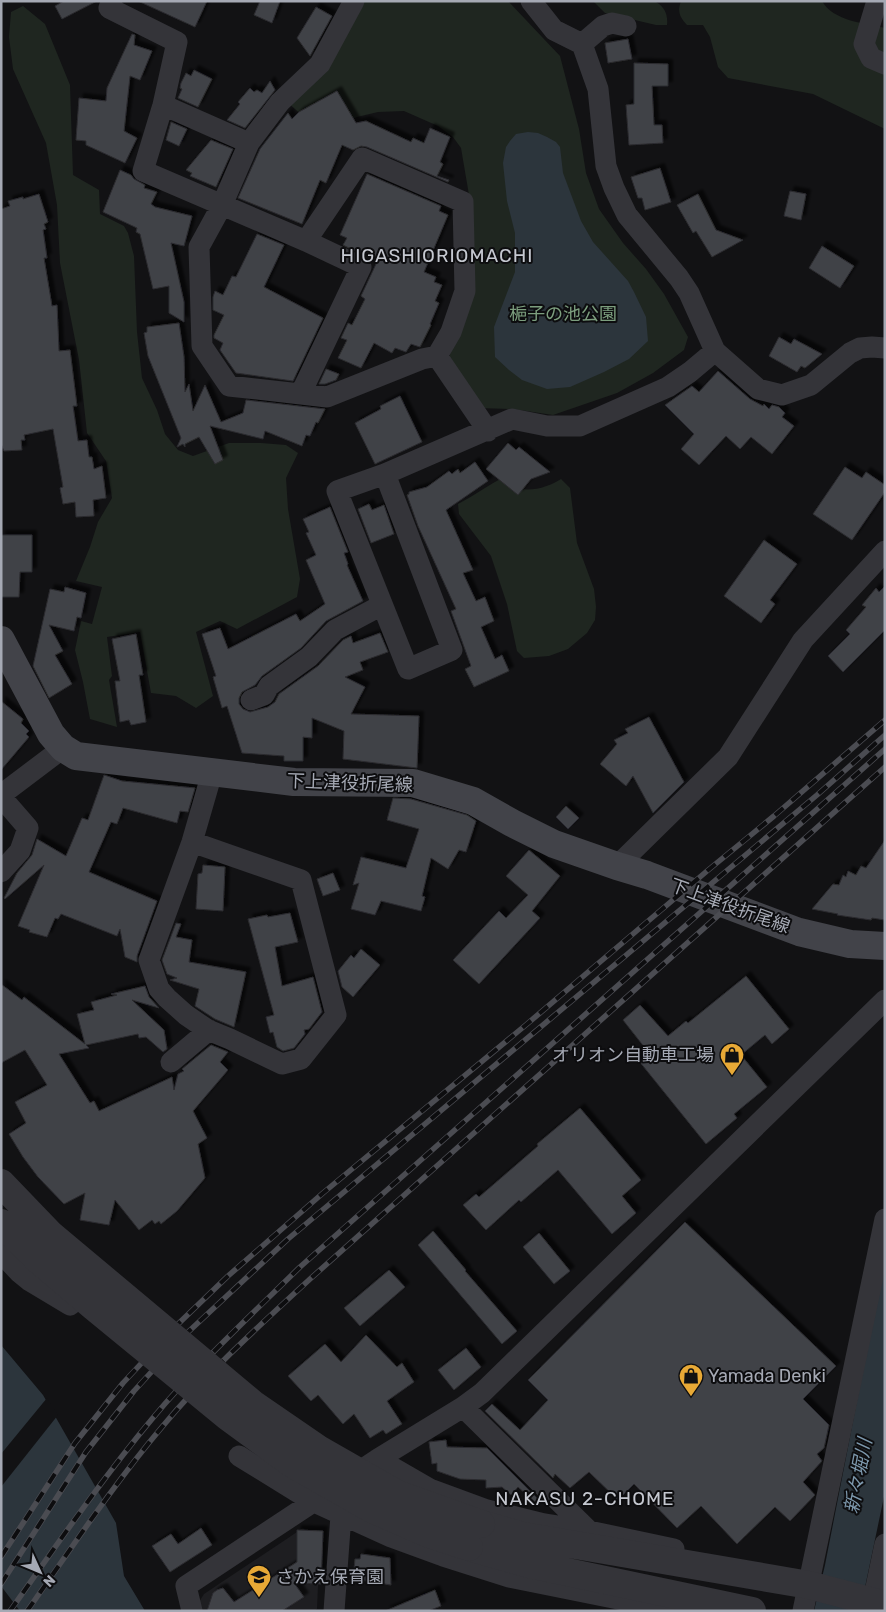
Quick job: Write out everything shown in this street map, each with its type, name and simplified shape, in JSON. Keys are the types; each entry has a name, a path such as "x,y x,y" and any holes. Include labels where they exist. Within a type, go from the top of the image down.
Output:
{"main road":[{"path":"1,640 51,734 63,748"},
{"name":"下上津役折尾線","path":"63,748 76,756 294,782 413,783 473,801 512,824 554,844 647,875 799,932 850,944 885,946"}],"street":[{"path":"112,1 108,8 177,42 143,171 306,241 361,267 301,393"},
{"path":"531,1 554,30 582,44 598,89 606,166 614,188 627,215 680,278 689,293 715,350 758,389 782,395 811,385 850,353 860,348 885,348"},
{"path":"878,1 864,44 871,58 885,64"},
{"path":"306,241 362,158 463,202 465,292 451,332 437,356 422,359 327,397 230,386 202,346 199,247 222,205 249,143 280,102 320,64 346,4"},
{"path":"582,44 603,26 612,23 626,26"},
{"path":"162,104 249,143"},
{"path":"385,474 452,650 408,669 337,491 385,474 512,419 546,426 580,426 668,387 690,372 715,350"},
{"path":"437,356 488,430"},
{"path":"617,866 728,757 803,640 885,551"},
{"path":"251,700 264,696 269,686 309,658 335,630 382,605"},
{"path":"1,872 20,851 28,828 1,796 63,748"},
{"path":"192,842 301,880 336,1015 301,1059 282,1064 209,1030 186,1015 159,989 149,960 192,842 212,772"},
{"path":"192,1611 186,1586 312,1502 463,1407 482,1393 885,1000"},
{"path":"171,1062 209,1030"},
{"path":"1,1169 36,1208 64,1234 98,1281 70,1305 30,1281 1,1253"},
{"path":"1,1183 50,1234 253,1404 320,1450 397,1494 529,1564 752,1611"},
{"path":"806,1598 885,1219"},
{"path":"1,1223 34,1258 228,1417 290,1463 372,1509 429,1534 523,1536 806,1598 876,1606 885,1544"},
{"path":"463,1407 588,1531"},
{"path":"239,1456 312,1502 391,1537 442,1556 509,1577 678,1611"},
{"path":"378,1459 430,1489 487,1510 544,1524 588,1531 759,1567 806,1598"},
{"path":"334,1611 341,1516"}],"shaded area":[{"path":"303,1528 320,1539 317,1609 314,1611 193,1611 204,1594"}],"green space":[{"name":"梔子の池公園","path":"360,1 508,1 560,56 579,129 586,173 599,209 623,243 646,269 664,294 688,337 684,350 653,373 617,393 553,415 513,409 478,408 449,363 469,195 461,148 453,137 438,126 404,111 378,112 357,117 321,132 287,102"},
{"path":"593,1 656,2 662,6 665,12 667,25 656,25 605,13"},
{"path":"681,1 822,1 827,8 841,17 885,28 885,129 813,94 728,78 718,67 710,37 703,25 687,25 683,19 679,11"},
{"path":"23,6 45,24 70,85 73,175 99,190 100,214 124,226 128,233 134,256 137,332 142,378 157,410 165,434 178,450 193,456 229,443 286,445 298,453 286,478 288,509 300,579 297,597 237,629 220,621 196,632 213,696 196,708 176,696 151,693 140,632 107,637 112,676 109,680 117,727 90,719 75,650 81,621 92,624 102,587 76,581 98,522 112,498 106,461 87,433 79,360 60,263 57,205 46,143 13,69 9,37 11,12"},
{"path":"504,477 513,486 525,489 544,487 561,479 570,488 577,543 594,589 595,620 587,633 568,649 549,656 524,658 517,651 507,604 491,556 459,514 458,504"}],"water":[{"path":"538,133 547,137 556,142 560,147 563,173 581,221 593,242 628,281 646,317 648,341 629,359 570,387 547,389 522,380 495,357 494,327 515,272 515,233 507,201 503,163 506,147 510,141 516,134"},
{"name":"新々堀川","path":"885,1258 885,1492 860,1611 814,1611 825,1565"},
{"path":"1,1345 43,1395 116,1523 124,1576 145,1611 20,1611 1,1586"}],"pier":[{"path":"47,1398 58,1415 1,1487 1,1454"}],"building":[{"path":"64,1 97,1 62,19 55,6"},
{"path":"138,1 207,1 195,27"},
{"path":"260,1 280,1 272,23 254,15"},
{"path":"316,7 332,16 310,56 297,38"},
{"path":"132,34 135,35 134,45 152,51 140,80 130,76 124,131 137,138 125,163 86,145 86,141 76,140 79,98 106,101 107,88"},
{"path":"628,39 632,59 608,63 605,43"},
{"path":"634,63 668,64 668,86 652,86 654,125 662,125 663,143 629,145 626,105 634,104"},
{"path":"194,70 212,79 198,107 178,98 182,89 180,88 181,83 186,73 191,76"},
{"path":"270,81 275,90 245,128 227,120 240,104 238,102 250,88 254,92 257,90 262,93"},
{"path":"337,91 356,123 366,121 411,142 413,138 424,143 430,128 450,137 440,162 443,164 437,176 449,180 448,182 367,147 361,146 353,150 342,145 326,183 320,180 302,224 238,198 260,149 288,113 292,119 299,112"},
{"path":"171,122 187,129 179,146 166,140"},
{"path":"211,140 233,149 216,187 190,176 192,173 186,170"},
{"path":"660,168 671,202 645,210 642,198 638,198 631,177"},
{"path":"120,170 145,185 144,188 157,192 151,204 155,207 192,216 184,246 171,243 184,302 184,322 169,313 169,286 153,289 140,234 136,232 137,228 103,212"},
{"path":"367,174 441,206 439,211 448,215 424,272 436,277 434,282 442,285 435,301 439,303 420,347 411,344 406,352 395,348 392,353 374,343 361,368 338,358 347,340 341,338 348,323 352,325 365,299 361,296 377,262 343,245 347,238 340,235"},
{"path":"790,191 806,194 801,220 784,216"},
{"path":"39,194 48,222 44,224 46,229 43,230 47,258 44,258 52,306 57,305 59,351 70,350 77,406 73,406 78,441 87,440 89,457 92,457 94,469 102,466 106,498 93,500 94,516 76,517 75,502 63,504 60,488 63,487 53,429 24,435 25,440 21,440 22,450 4,451 1,444 1,209 10,206 8,201"},
{"path":"698,194 716,230 743,240 712,257 696,231 693,233 677,205"},
{"path":"257,234 284,245 264,287 323,318 293,381 236,373 220,350 223,343 214,338 224,315 213,310 215,291 223,295 232,276 236,277"},
{"path":"822,246 854,266 840,288 809,268"},
{"path":"179,323 184,357 185,392 189,384 193,411 205,385 221,422 243,413 246,400 325,409 318,423 316,422 310,436 306,435 302,446 265,431 263,439 210,426 223,460 215,464 199,437 185,444 185,447 183,444 177,447 181,438 148,356 144,333 147,332 147,327"},
{"path":"779,337 791,344 794,339 822,354 805,368 801,366 797,372 769,356"},
{"path":"326,369 339,374 336,380 319,384"},
{"path":"718,371 750,399 763,406 764,404 769,409 772,405 779,407 785,413 782,417 794,426 772,454 751,437 740,449 726,436 699,465 681,449 694,434 665,405 692,386 699,392"},
{"path":"400,396 422,442 375,464 355,423 381,409 380,406"},
{"path":"508,443 516,450 519,447 550,472 531,479 518,495 486,469"},
{"path":"475,462 488,481 446,510 473,570 463,573 476,601 485,597 494,621 481,627 495,659 502,655 509,671 474,687 465,669 471,666 451,611 456,609 418,526 407,495 409,492 427,487 449,471 452,474 458,469 460,473"},
{"path":"845,467 862,478 866,472 885,485 885,492 852,540 813,514"},
{"path":"369,504 372,510 384,505 394,534 371,543 358,509"},
{"path":"330,507 348,552 344,553 347,565 363,601 326,621 301,648 262,676 255,685 242,692 239,704 243,709 250,712 268,707 275,702 279,694 318,666 343,640 351,636 353,643 380,633 388,652 360,662 363,670 345,677 365,687 351,714 419,716 417,768 343,759 344,731 312,718 312,738 303,737 303,761 284,761 284,756 242,753 227,706 222,708 213,677 216,676 202,634 220,628 228,649 296,614 300,621 325,604 306,560 316,555 306,533 309,532 303,519"},
{"path":"1,535 32,535 32,572 20,572 19,597 1,597"},
{"path":"764,540 797,564 770,600 775,604 761,623 724,596"},
{"path":"885,586 885,630 843,672 828,656 850,634 846,630 866,607 862,605 876,588 879,592"},
{"path":"65,587 86,593 81,618 77,617 74,631 49,625 63,651 55,655 72,684 49,698 33,666 50,589 64,592"},
{"path":"136,634 143,675 139,675 146,722 131,725 129,720 120,722 115,681 120,681 112,639"},
{"path":"1,701 23,719 21,723 29,731 26,734 29,737 1,770"},
{"path":"649,717 684,782 653,813 633,776 626,786 600,764 617,744 614,740 628,733 625,729"},
{"path":"104,775 122,781 195,788 188,812 180,811 177,823 123,808 117,824 111,822 89,872 157,901 137,956 137,962 125,957 120,929 117,936 61,914 58,919 55,918 47,937 29,932 30,930 18,926 44,865 4,898 17,873 32,855 37,839 66,856 82,818 88,820"},
{"path":"393,798 411,799 467,815 476,821 466,852 459,850 448,869 431,858 422,896 425,897 421,911 381,901 375,915 351,909 359,883 353,885 361,857 406,868 419,829 387,820"},
{"path":"566,806 579,818 568,829 556,817"},
{"path":"885,840 885,920 837,915 812,909 833,884 839,885 843,875 846,877 848,871 856,875 861,866 866,868"},
{"path":"529,850 560,876 532,911 540,918 479,984 453,960 499,911 506,918 528,895 506,876"},
{"path":"203,865 225,867 223,911 196,909 198,874 202,873"},
{"path":"333,873 340,890 323,896 317,879"},
{"path":"290,913 298,942 275,947 282,986 313,977 322,1012 309,1029 304,1030 305,1034 294,1048 283,1051 277,1047 273,1032 270,1033 266,1017 274,1015 248,919"},
{"path":"176,923 181,924 176,937 192,940 189,962 246,972 234,1027 215,1019 195,1006 199,989 170,980 177,978 167,974 162,960"},
{"path":"361,949 380,965 353,997 342,987 338,971 351,955 354,958"},
{"path":"746,976 789,1029 772,1044 765,1035 741,1055 767,1087 734,1114 737,1118 706,1144 639,1061 649,1053 623,1020 640,1005 668,1036 686,1021 688,1023"},
{"path":"1,984 22,1000 24,997 85,1044 77,1014 94,1010 91,1002 117,995 111,994 145,986 149,997 159,1008 132,1000 164,1030 167,1049 163,1052 146,1037 139,1038 138,1034 86,1045 89,1048 59,1054 90,1103 94,1101 99,1111 172,1077 174,1090 178,1074 184,1071 182,1069 211,1045 228,1052 220,1062 228,1070 193,1111 207,1138 198,1144 205,1178 177,1211 161,1224 159,1221 155,1224 152,1220 139,1230 115,1200 109,1225 80,1220 85,1193 64,1204 38,1177 23,1157 9,1134 26,1123 15,1102 47,1085 25,1050 1,1063"},
{"path":"580,1108 641,1180 622,1196 636,1213 612,1234 558,1170 521,1202 519,1200 486,1230 463,1205 476,1194 479,1197"},
{"path":"685,1222 836,1366 803,1399 829,1425 824,1448 817,1454 822,1461 803,1482 815,1495 790,1521 775,1507 737,1544 701,1506 677,1528 634,1484 618,1500 589,1472 570,1488 555,1474 553,1478 485,1411 492,1404 520,1430 548,1400 528,1380"},
{"path":"433,1231 517,1331 502,1344 418,1245"},
{"path":"539,1233 570,1271 554,1284 523,1247"},
{"path":"389,1270 405,1287 360,1326 344,1308"},
{"path":"366,1335 397,1367 402,1363 414,1382 387,1401 402,1424 386,1434 383,1430 370,1438 354,1414 343,1424 318,1395 311,1401 288,1376 325,1344 341,1362"},
{"path":"466,1348 481,1367 454,1390 438,1370"},
{"path":"446,1440 447,1447 487,1448 538,1499 535,1502 518,1487 511,1495 502,1487 486,1488 486,1480 460,1479 437,1471 437,1463 432,1464 429,1442"},
{"path":"201,1528 212,1545 170,1572 152,1546 171,1534 178,1544"},
{"path":"297,1530 323,1531 321,1584 294,1583 304,1597 282,1611 207,1611 213,1593 217,1590 223,1588 234,1602 297,1562"},
{"path":"361,1554 390,1558 391,1585 353,1579 355,1559 360,1559"},
{"path":"435,1590 441,1606 428,1611 385,1611"}],"railway":[{"path":"1,1557 75,1443 123,1383 177,1325 228,1276 323,1193 527,1024 885,720"},
{"path":"1,1584 86,1452 134,1391 186,1334 288,1239 817,795 885,735"},
{"path":"10,1611 133,1442 205,1360 300,1267 885,749"},
{"path":"27,1611 126,1471 179,1407 234,1350 310,1279 885,767"}],"place":[{"name":"オリオン自動車工場","path":"732,1076"},
{"name":"Yamada Denki","path":"691,1397"},
{"name":"さかえ保育園","path":"259,1598"}],"district":[{"name":"HIGASHIORIOMACHI","path":"437,255"},
{"name":"NAKASU 2-CHOME","path":"585,1498"}]}
